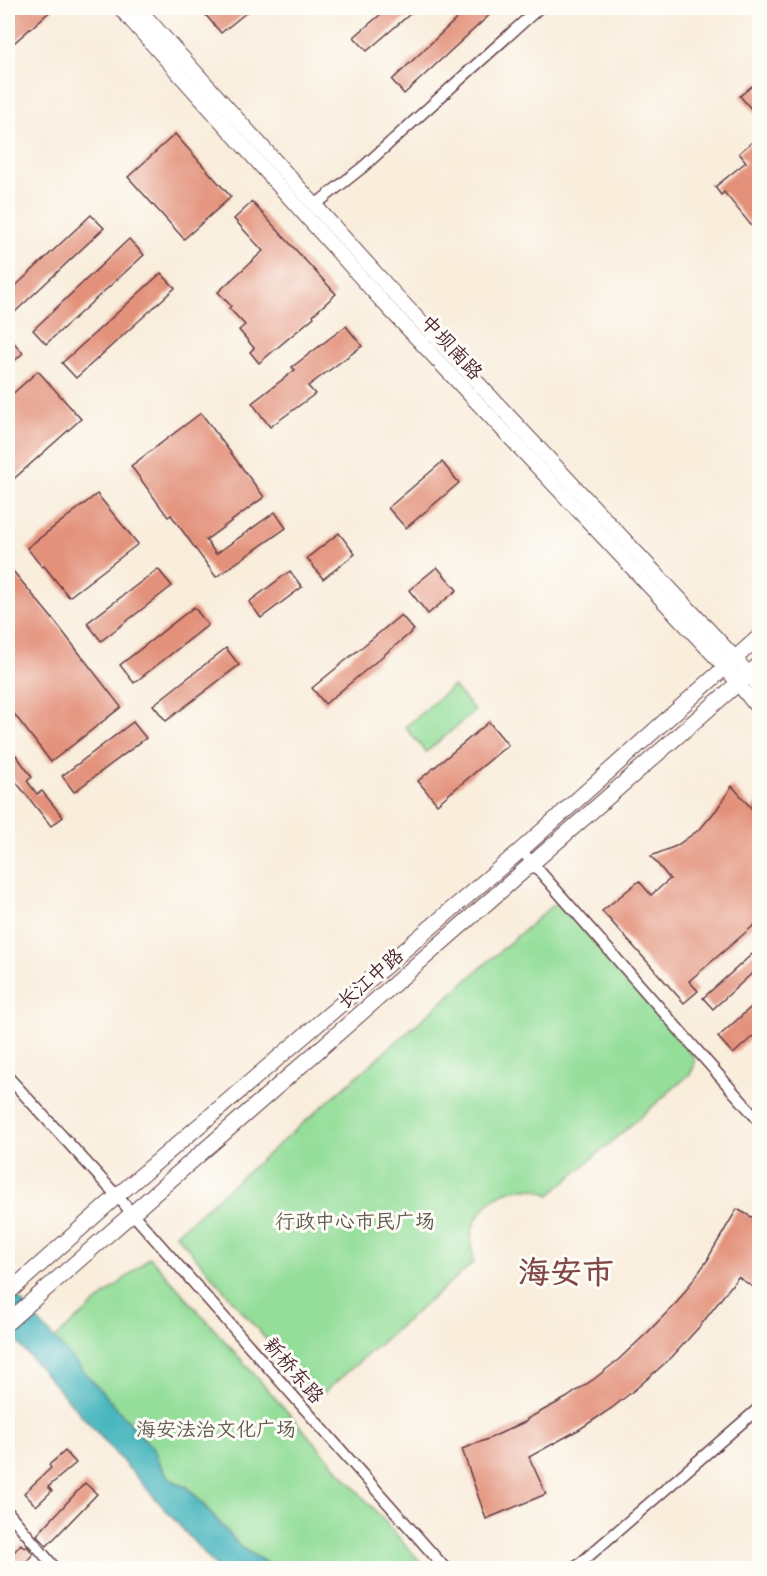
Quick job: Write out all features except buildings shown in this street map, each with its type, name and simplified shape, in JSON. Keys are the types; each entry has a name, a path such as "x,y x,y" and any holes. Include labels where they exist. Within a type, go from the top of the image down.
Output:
{"main road":[{"name":"中坝南路","path":"120,8 380,299 730,662 749,673 759,688"},
{"name":"中坝南路","path":"138,8 390,290 730,662"},
{"name":"长江中路","path":"11,1289 521,850 759,636"},
{"name":"中坝南路","path":"749,673 759,711"},
{"name":"长江中路","path":"8,1322 749,673"}],"street":[{"path":"315,205 363,166 539,8"},
{"path":"521,850 759,1122"},
{"name":"新桥东路","path":"8,1077 133,1214 445,1569"},
{"path":"575,1569 759,1407"},
{"path":"8,1512 55,1569"}],"green space":[{"path":"453,686 475,711 426,752 405,727"},
{"name":"行政中心市民广场","path":"554,904 565,909 693,1055 693,1069 550,1195 533,1189 519,1189 508,1192 489,1203 476,1220 472,1231 471,1245 474,1262 323,1393 317,1395 312,1393 176,1234"},
{"name":"海安法治文化广场","path":"150,1257 426,1568 275,1568 242,1548 188,1487 176,1482 166,1474 155,1451 54,1339"}],"water":[{"path":"8,1287 155,1451 166,1474 187,1487 242,1548 275,1568 217,1568 8,1332"}],"district":[{"name":"海安市","path":"566,1272"}]}
